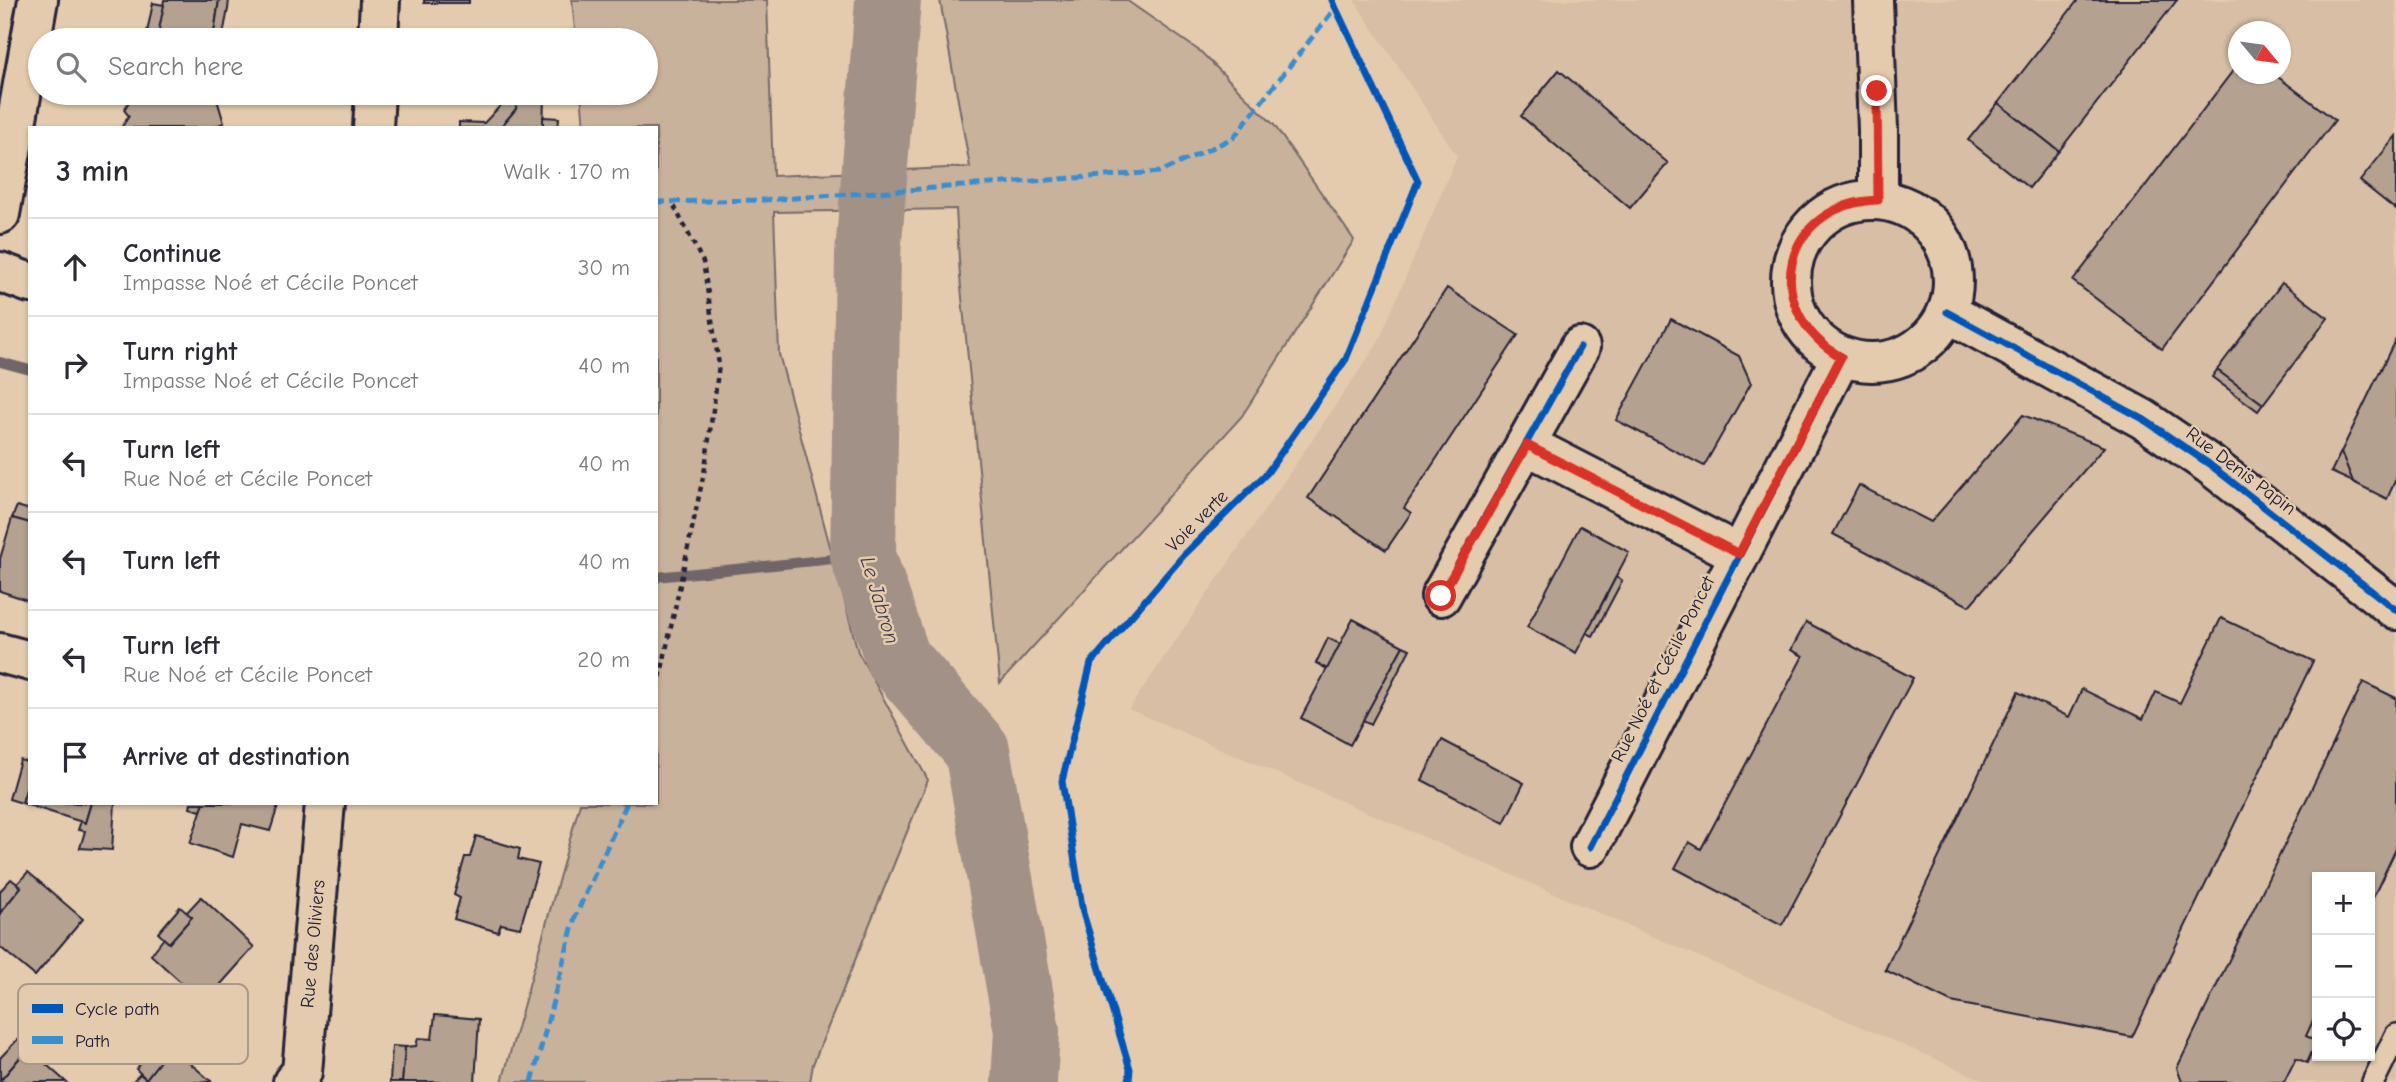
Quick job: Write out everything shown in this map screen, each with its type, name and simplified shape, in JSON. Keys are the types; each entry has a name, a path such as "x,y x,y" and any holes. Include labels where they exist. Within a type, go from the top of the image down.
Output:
{"street":[{"path":"33,28 38,0"},
{"path":"379,28 380,0"},
{"path":"1873,0 1878,200"},
{"path":"0,214 28,56"},
{"path":"373,126 374,105"},
{"path":"1878,200 1900,204 1919,214 1935,229 1946,248 1952,269 1953,291 1947,312 1937,331 1921,346 1903,356 1882,362 1861,362 1841,357 1822,346 1808,332 1797,314 1791,293 1795,252 1820,218 1837,207 1857,201 1878,200"},
{"path":"0,272 28,282"},
{"name":"Rue Denis Papin","path":"1947,312 2143,419 2209,464 2396,610"},
{"path":"1441,596 1580,346"},
{"name":"Rue Noé et Cécile Poncet","path":"1590,847 1841,357"},
{"path":"1527,445 1739,554"},
{"path":"0,653 28,660"},
{"name":"Rue des Oliviers","path":"293,1082 302,1072 325,805"}],"lane":[{"path":"2372,1082 2396,1035"}],"path":[{"path":"658,688 705,468 719,365 703,262 672,202"}],"shaded area":[{"path":"572,0 767,0 773,176 970,167 940,0 1126,0 1201,52 1274,125 1354,240 1242,416 1000,683 960,277 956,209 774,212 779,354 858,652 928,780 813,1064 810,1082 502,1082 579,805 658,805 658,126 584,126 582,105 658,105 658,28 575,28"},
{"path":"1354,0 2396,0 2396,1082 1988,1082 1129,709 1378,343 1457,156"}],"building":[{"path":"164,0 219,0 215,28 159,28"},
{"path":"219,0 229,0 224,28 215,28"},
{"path":"424,0 469,0 469,3 424,3"},
{"path":"2078,0 2177,0 2059,151 1998,103"},
{"path":"153,3 164,5 159,28 148,28"},
{"path":"1559,70 1668,163 1630,208 1521,116"},
{"path":"2228,77 2228,84 2287,84 2335,120 2162,349 2073,281"},
{"path":"1998,103 2059,151 2029,188 1968,140"},
{"path":"127,105 219,105 224,123 216,126 122,126 129,116 124,110"},
{"path":"501,105 516,105 502,126 459,126 459,122 484,123"},
{"path":"516,105 544,105 543,126 502,126"},
{"path":"543,117 559,118 558,126 543,126"},
{"path":"2396,136 2396,210 2360,181"},
{"path":"2282,283 2328,318 2263,404 2217,370"},
{"path":"1447,288 1518,335 1404,508 1411,513 1386,550 1308,498"},
{"path":"1671,319 1739,356 1751,383 1704,466 1616,420"},
{"path":"2396,338 2396,479 2387,499 2353,482 2341,452"},
{"path":"2217,370 2263,404 2258,411 2212,377"},
{"path":"2023,415 2104,447 1969,606 1833,534 1859,485 1931,522"},
{"path":"2341,452 2353,482 2331,472"},
{"path":"17,506 28,509 28,522 12,518"},
{"path":"12,518 28,522 28,600 0,591 0,559"},
{"path":"1580,526 1629,552 1576,653 1527,627"},
{"path":"1616,577 1622,581 1593,636 1587,633"},
{"path":"2221,618 2313,661 2132,1037 1951,1002 1885,970 2018,692 2069,717 2082,689 2143,719 2156,692 2180,703"},
{"path":"1353,619 1403,646 1350,745 1301,718"},
{"path":"1806,622 1913,678 1782,925 1675,868 1689,842 1701,849 1803,656 1791,650"},
{"path":"1328,638 1340,644 1327,669 1316,663"},
{"path":"1403,646 1410,649 1371,724 1363,720"},
{"path":"2363,682 2396,698 2396,849 2375,893 2375,872 2312,872 2312,1023 2306,1036 2312,1039 2312,1052 2307,1063 2296,1058 2284,1082 2182,1082 2177,1068"},
{"path":"1442,740 1524,783 1504,823 1422,780"},
{"path":"20,760 28,762 28,784 22,803 9,799"},
{"path":"28,784 28,805 22,803"},
{"path":"28,805 90,805 85,823"},
{"path":"90,805 115,805 112,850 80,848 85,831 78,830 81,821 85,823"},
{"path":"191,805 203,805 201,811 190,808"},
{"path":"203,805 278,805 270,831 242,824 233,857 190,843"},
{"path":"476,836 520,849 518,859 539,864 520,928 501,924 498,932 454,919 460,898 454,895 465,857 470,857"},
{"path":"28,872 83,919 35,976 0,947 0,913 21,887 17,884"},
{"path":"11,879 21,887 0,913 0,891"},
{"path":"201,897 254,947 221,984 183,984 151,955 164,938 169,943 192,917 186,913"},
{"path":"180,907 192,917 169,943 158,933"},
{"path":"435,1015 479,1019 475,1082 402,1082 405,1047 416,1046 418,1038 432,1039"},
{"path":"18,1039 18,1060 2,1079 0,1058"},
{"path":"392,1046 405,1047 402,1082 390,1082"},
{"path":"18,1060 18,1064 46,1064 66,1082 0,1082 0,1077 2,1079"},
{"path":"140,1064 158,1064 146,1079 136,1069"},
{"path":"158,1064 191,1064 212,1082 132,1082 140,1074 146,1079"}],"waterway":[{"name":"Le Jabron","path":"888,0 868,255 863,556 898,659 977,750 1027,1031 1024,1082"},
{"path":"0,362 28,369"},
{"path":"658,577 863,556"}],"marked path":[{"path":"658,202 765,200 1160,172 1233,138 1336,7"},
{"path":"532,1082 575,917 626,805"}],"cycle path":[{"name":"Voie verte","path":"1129,1082 1130,1069 1083,913 1062,781 1091,663 1183,556 1267,473 1346,359 1418,181 1332,0"},
{"path":"1947,312 2143,419 2209,464 2396,610"},
{"path":"1441,596 1580,347"},
{"path":"1590,847 1841,357"}],"route":[{"path":"1441,596 1527,445 1739,554 1841,357 1822,346 1808,332 1797,314 1791,293 1791,272 1795,252 1820,218 1837,207 1857,201 1878,200 1877,91"}]}
